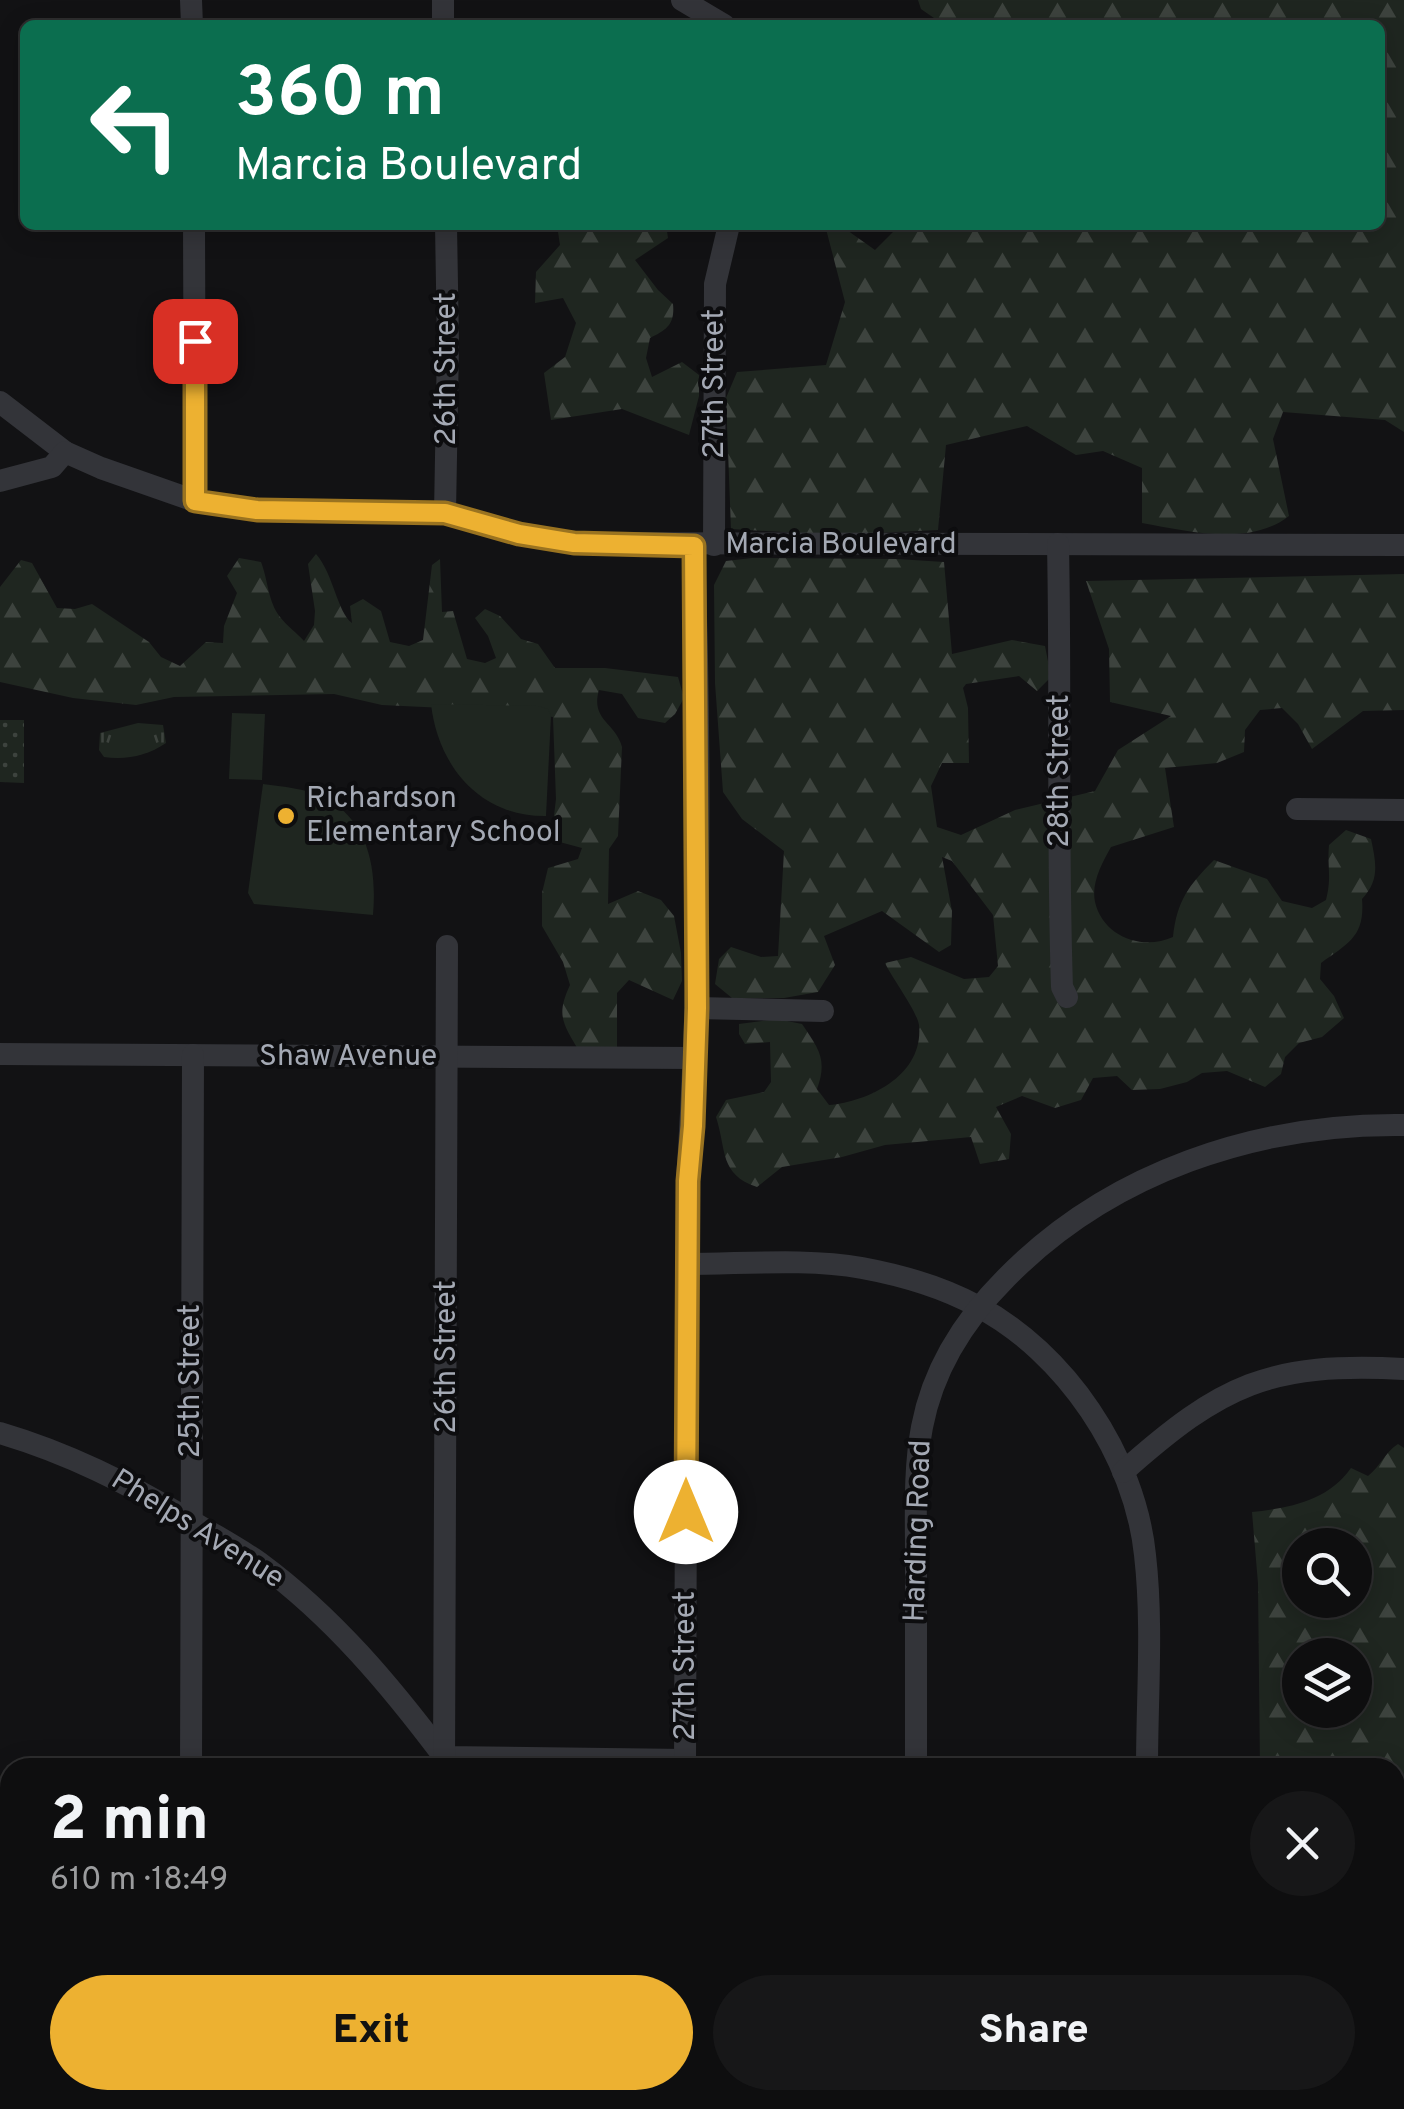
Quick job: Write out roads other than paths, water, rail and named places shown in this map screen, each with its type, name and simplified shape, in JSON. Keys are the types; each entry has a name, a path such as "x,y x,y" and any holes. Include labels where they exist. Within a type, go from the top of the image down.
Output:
{"street":[{"path":"682,0 714,13"},
{"path":"194,230 195,501"},
{"name":"26th Street","path":"445,513 446,230"},
{"name":"27th Street","path":"685,1758 688,1174 696,1058 704,545 715,284 727,230"},
{"name":"Marcia Boulevard","path":"0,402 65,452 195,501 257,510 445,513 519,534 574,543 1404,545"},
{"path":"0,481 52,466 65,452"},
{"name":"28th Street","path":"1058,544 1062,730 1059,909 1062,987 1067,998"},
{"path":"1297,809 1404,810"},
{"name":"26th Street","path":"444,1758 447,946"},
{"path":"697,1008 824,1011"},
{"name":"Shaw Avenue","path":"0,1054 696,1058"},
{"name":"25th Street","path":"190,1758 193,1055"},
{"name":"Harding Road","path":"916,1758 916,1510 922,1427 945,1358 978,1306 1036,1249 1087,1211 1147,1178 1216,1151 1272,1136 1341,1127 1404,1126"},
{"path":"687,1264 856,1267 911,1280 978,1306 1037,1349 1093,1415 1122,1472 1140,1526 1145,1554 1147,1758"},
{"path":"1122,1472 1202,1407 1260,1380 1328,1368 1404,1370"},
{"name":"Phelps Avenue","path":"0,1433 53,1450 122,1480 259,1562 335,1627 409,1710 441,1758"}],"place":[{"name":"Richardson Elementary School","path":"286,816"}]}
